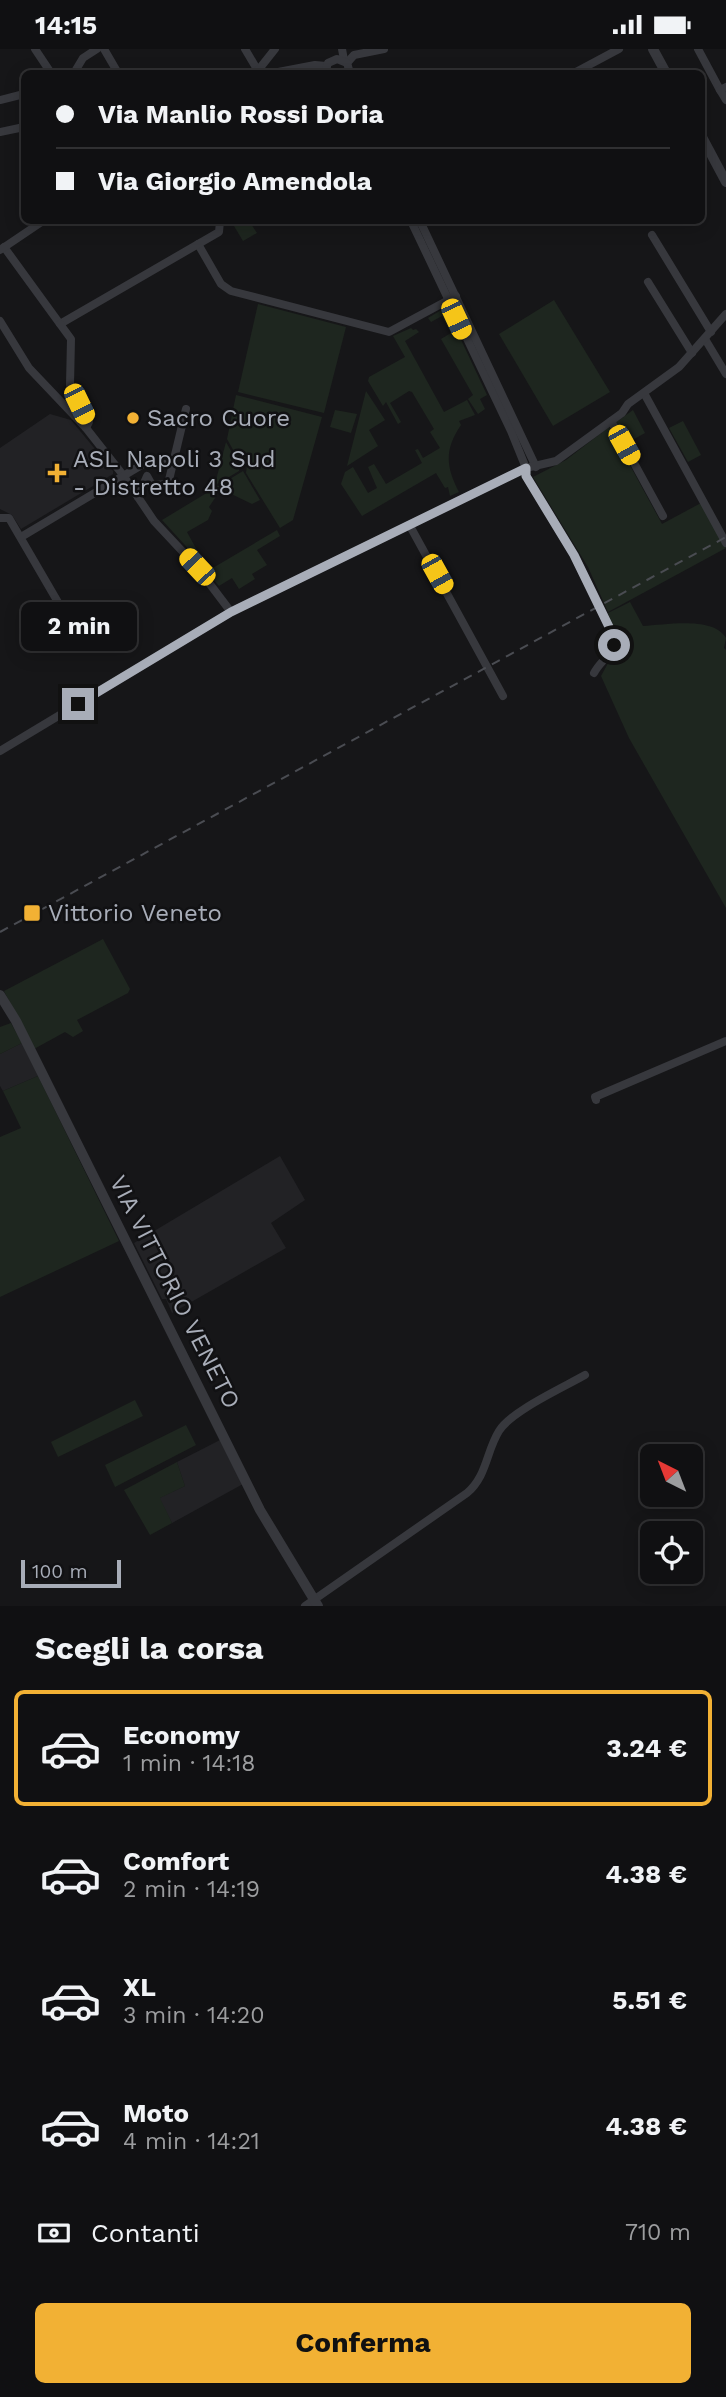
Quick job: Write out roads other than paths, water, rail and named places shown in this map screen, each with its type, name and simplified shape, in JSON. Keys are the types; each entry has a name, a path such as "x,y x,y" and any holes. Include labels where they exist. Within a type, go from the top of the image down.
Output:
{"street":[{"path":"35,49 49,70"},
{"path":"76,70 83,58 97,49"},
{"path":"104,49 116,70"},
{"path":"245,49 256,70"},
{"path":"259,70 275,49"},
{"path":"335,49 348,70"},
{"path":"342,49 343,61"},
{"path":"289,70 315,65 326,70 330,61 343,61 354,55 384,49"},
{"path":"580,70 619,49"},
{"path":"653,49 664,70"},
{"path":"698,49 723,88 726,100"},
{"path":"0,100 21,95"},
{"path":"0,132 21,128"},
{"path":"705,143 726,182"},
{"path":"39,224 2,249 71,339 70,385 89,422 86,428"},
{"path":"60,324 219,232 220,224"},
{"path":"413,224 536,467"},
{"path":"421,224 520,453 526,476 574,555 615,640 612,651 594,673"},
{"path":"652,235 708,335 726,374"},
{"path":"198,244 221,283 231,291 389,332 452,298"},
{"path":"648,282 691,353"},
{"path":"0,751 231,612 526,468 556,461 622,413 628,404 672,374 726,314"},
{"path":"0,321 29,368 86,428 123,475 154,521 197,567 231,612"},
{"path":"644,393 726,543"},
{"path":"138,497 147,476 152,485 167,484 186,409"},
{"path":"611,421 663,516"},
{"path":"509,477 516,467 520,453"},
{"path":"21,537 150,460 172,466"},
{"path":"0,518 9,518 73,628"},
{"path":"410,526 503,696"},
{"name":"VIA VITTORIO VENETO","path":"0,995 16,1021 261,1510 316,1603"},
{"path":"596,1100 595,1097 726,1041"},
{"path":"305,1606 316,1603 467,1493 478,1481 495,1438 503,1426 530,1406 585,1374"}],"railway":[{"path":"0,932 726,537"}],"place":[{"name":"Sacro Cuore","path":"133,418"},
{"name":"ASL Napoli 3 Sud - Distretto 48","path":"57,473"},
{"name":"Vittorio Veneto","path":"32,913"}]}
